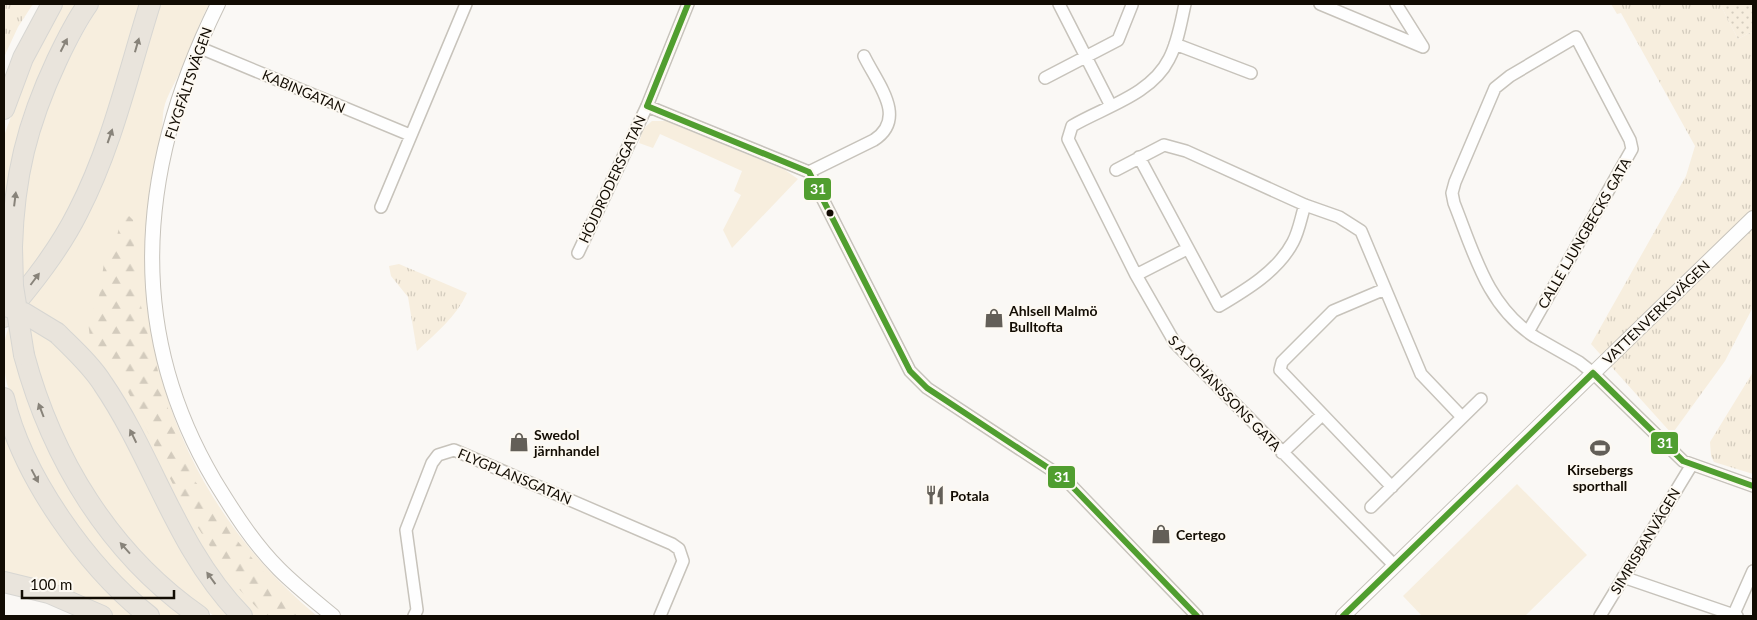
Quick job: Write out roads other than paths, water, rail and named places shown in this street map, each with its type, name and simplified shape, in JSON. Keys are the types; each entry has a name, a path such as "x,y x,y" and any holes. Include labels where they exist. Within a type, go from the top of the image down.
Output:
{"highway":[{"path":"88,4 64,46 41,94 26,135 16,185 12,248 13,286 24,355 34,392 48,430 74,478 105,526 144,570 199,616"},
{"path":"4,317 57,248 78,213 111,134 150,4"},
{"path":"4,82 23,46 51,5"},
{"path":"4,109 23,58 51,5"},
{"path":"4,305 24,313 57,333 102,382 122,413 185,538 211,578 242,616"},
{"path":"4,398 29,465 64,524 111,581 149,616"},
{"path":"4,582 49,593 102,616"}],"street":[{"name":"FLYGFÄLTSVÄGEN","path":"218,4 198,47 174,116 158,179 151,254 155,321 172,389 200,457 235,516 278,568 333,616"},
{"path":"381,207 466,4"},
{"name":"HÖJDRODERSGATAN","path":"578,253 646,106 688,4"},
{"path":"1058,4 1111,106 1156,77 1166,64 1175,44 1185,4"},
{"path":"1320,4 1423,47 1396,4"},
{"path":"1045,78 1118,40 1132,5"},
{"name":"CALLE LJUNGBECKS GATA","path":"1528,332 1632,149 1630,140 1576,37 1510,76 1495,88 1459,170 1452,193 1454,204 1490,291 1508,317 1528,332 1579,362 1593,373 1672,452 1691,466 1753,486"},
{"path":"1175,44 1251,73"},
{"name":"KABINGATAN","path":"198,47 410,135"},
{"path":"809,172 874,140 887,128 891,117 889,105 864,56"},
{"path":"646,106 809,172 910,371 928,388 1065,479 1197,616"},
{"name":"S A JOHANSSONS GATA","path":"1111,106 1072,126 1068,139 1136,275 1175,343 1395,566"},
{"path":"1116,170 1164,145 1186,151 1305,205 1339,217 1360,232 1421,374 1462,417"},
{"path":"1139,157 1219,306 1252,286 1277,264 1293,242 1305,205"},
{"name":"VATTENVERKSVÄGEN","path":"1343,616 1753,218"},
{"path":"1136,275 1187,249"},
{"path":"1385,289 1333,311 1282,362 1280,370 1392,487"},
{"path":"1371,507 1481,399"},
{"path":"1282,453 1322,415"},
{"name":"FLYGPLANSGATAN","path":"414,616 417,610 406,530 432,463 438,455 454,450 672,544 679,549 683,561 660,616"},
{"name":"SIMRISBANVÄGEN","path":"1600,616 1691,466"},
{"path":"1623,577 1734,616 1753,572"}],"place":[{"name":"Ahlsell Malmö Bulltofta","path":"994,318"},
{"name":"Swedol järnhandel","path":"519,442"},
{"name":"Kirsebergs sporthall","path":"1600,448"},
{"name":"Potala","path":"935,495"},
{"name":"Certego","path":"1161,534"}]}
